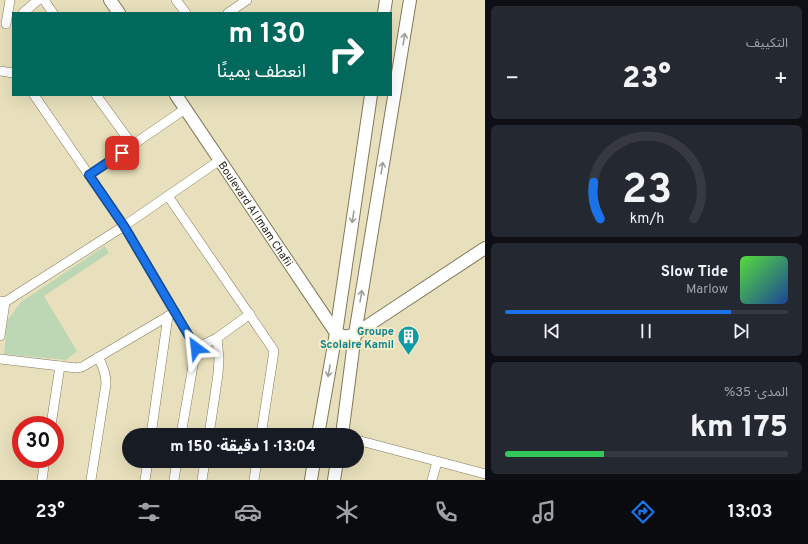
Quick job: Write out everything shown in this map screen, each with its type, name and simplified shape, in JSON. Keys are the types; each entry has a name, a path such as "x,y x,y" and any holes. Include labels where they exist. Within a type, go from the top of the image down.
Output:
{"street":[{"path":"6,23 10,0"},
{"path":"24,12 38,0"},
{"path":"44,0 52,12"},
{"path":"176,0 185,12"},
{"path":"229,12 247,0"},
{"path":"384,12 386,0"},
{"path":"343,428 355,334 410,0"},
{"path":"0,72 12,73"},
{"path":"35,96 124,226 172,314 196,348 182,428"},
{"path":"97,96 133,146"},
{"name":"Boulevard Al Imam Chafii","path":"177,96 336,333"},
{"path":"319,428 336,333 371,96"},
{"path":"89,175 185,109"},
{"path":"0,336 2,301 124,226 220,160"},
{"path":"168,196 274,351 262,428"},
{"path":"336,333 345,337 355,334 485,248"},
{"path":"0,358 76,368 82,367 172,314"},
{"path":"152,428 172,314"},
{"path":"196,348 217,338 250,314"},
{"path":"210,428 218,374 219,359 217,338"},
{"path":"91,480 106,384 104,369 98,357"},
{"path":"52,416 60,366"},
{"path":"364,442 485,474"},
{"path":"432,480 437,462"},
{"path":"42,480 44,468"},
{"path":"145,480 147,468"},
{"path":"174,480 176,468"},
{"path":"202,480 204,468"},
{"path":"254,480 256,468"},
{"path":"311,480 313,468"},
{"path":"334,480 336,468"}],"green space":[{"path":"105,246 109,253 44,296 77,351 66,360 4,354 7,321 21,302"}],"place":[{"name":"Groupe Scolaire Kamil","path":"409,356"}],"route":[{"path":"122,153 89,175 124,226 196,348"}]}
